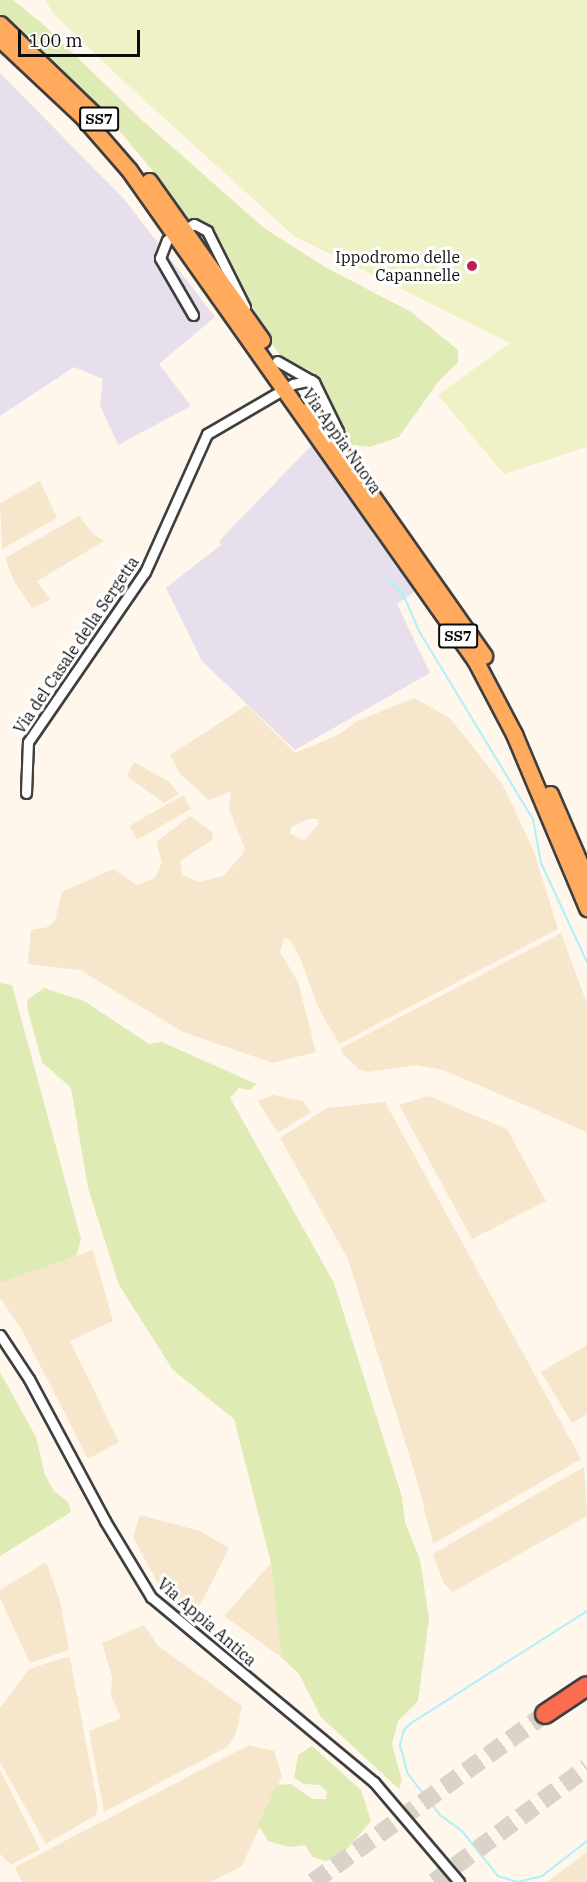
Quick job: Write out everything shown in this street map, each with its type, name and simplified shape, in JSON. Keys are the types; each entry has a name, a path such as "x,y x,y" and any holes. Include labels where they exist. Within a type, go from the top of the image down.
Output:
{"highway":[{"path":"545,1714 587,1686"}],"main road":[{"name":"Via Appia Nuova","path":"0,24 102,122 288,386 488,682 514,734 587,908"},
{"name":"Via Appia Nuova","path":"0,39 98,132 248,321 277,361 288,386 343,453 497,677 587,880"}],"street":[{"path":"178,231 162,246 160,262 193,315"},
{"path":"277,361 312,380 338,431 343,453"},
{"name":"Via del Casale della Sergetta","path":"26,793 28,742 145,572 206,437 216,426 288,386 312,380"},
{"name":"Via Appia Antica","path":"0,1335 29,1379 105,1521 151,1597 374,1782 459,1882"}],"shaded area":[{"path":"0,73 124,199 215,317 159,364 191,406 118,445 100,405 103,379 74,367 0,416"},
{"path":"312,445 416,591 397,604 430,673 295,750 202,661 166,588 221,545 219,541"},
{"path":"40,481 57,518 2,549 0,503"},
{"path":"79,516 93,534 104,541 37,581 50,600 32,608 14,581 5,558"},
{"path":"414,698 450,718 503,785 534,852 558,929 339,1044 318,1007 300,957 290,940 284,938 280,952 298,982 316,1052 273,1063 183,1032 80,970 28,964 31,930 48,927 55,921 62,892 113,869 137,885 155,878 162,862 156,842 190,816 212,832 213,839 180,861 182,875 200,882 223,876 242,855 245,849 229,809 231,791 209,800 180,774 170,755 247,705 295,753 340,734 355,722","holes":["308,819 317,819 319,824 304,840 290,834 291,827"]},
{"path":"134,762 169,782 179,794 164,803 127,776"},
{"path":"183,795 191,809 137,840 129,826"},
{"path":"561,933 587,1004 587,1132 443,1070 416,1065 369,1072 360,1070 343,1054 341,1048"},
{"path":"273,1095 303,1101 311,1112 278,1133 258,1101"},
{"path":"429,1096 507,1129 546,1201 472,1239 399,1105"},
{"path":"385,1102 581,1459 433,1544 417,1480 348,1259 280,1138 327,1108"},
{"path":"93,1250 113,1321 70,1341 119,1442 88,1459 22,1330 0,1298 0,1283"},
{"path":"587,1345 587,1414 572,1423 541,1372"},
{"path":"584,1467 587,1516 453,1592 444,1584 433,1554"},
{"path":"140,1515 200,1531 229,1548 192,1621 172,1610 133,1537"},
{"path":"46,1562 60,1601 69,1650 30,1663 0,1598 0,1590"},
{"path":"271,1563 281,1657 224,1616"},
{"path":"144,1625 158,1646 242,1706 236,1733 227,1747 104,1812 89,1731 121,1718 111,1696 112,1677 102,1643"},
{"path":"66,1657 70,1658 98,1807 96,1815 46,1844 0,1762 0,1708 29,1669"},
{"path":"249,1745 274,1751 282,1776 242,1866 210,1882 22,1882 15,1867"},
{"path":"0,1770 40,1849 11,1865 0,1854"},
{"path":"587,1852 587,1882 547,1882"}],"green space":[{"path":"0,0 13,0 45,26 143,121 264,228 325,267 411,312 458,350 458,362 438,382 399,437 370,447 352,445 319,378 308,369 283,359 272,344 209,225 201,220 186,220 152,170 108,117 0,14"},
{"name":"Ippodromo delle Capannelle","path":"45,0 587,0 587,447 504,474 438,395 510,343 294,236 132,89 55,15"},
{"path":"0,983 12,985 81,1239 76,1256 0,1283"},
{"path":"44,988 84,1001 149,1044 162,1042 256,1084 250,1090 239,1088 230,1098 334,1283 402,1497 405,1522 420,1560 429,1619 418,1701 398,1721 392,1744 402,1781 399,1789 321,1717 299,1674 281,1657 271,1563 234,1419 173,1370 119,1285 88,1188 71,1088 42,1062 27,1007 28,999"},
{"path":"0,1372 36,1437 45,1475 54,1491 68,1502 71,1512 0,1556"},
{"path":"312,1746 361,1790 371,1821 340,1857 325,1861 313,1857 305,1845 289,1847 268,1841 258,1825 277,1785 291,1784 312,1799 326,1799 327,1792 320,1785 304,1784 294,1778 298,1755"}],"waterway":[{"path":"387,578 403,594 419,631 533,819 541,863 587,962"},
{"path":"587,1611 411,1723 404,1730 400,1745 408,1774 440,1815 462,1831 498,1876 518,1882 542,1876 587,1841"}],"tunnel":[{"path":"313,1882 545,1714"},
{"path":"434,1882 587,1767"}],"place":[{"name":"Ippodromo delle Capannelle","path":"472,266"}]}
